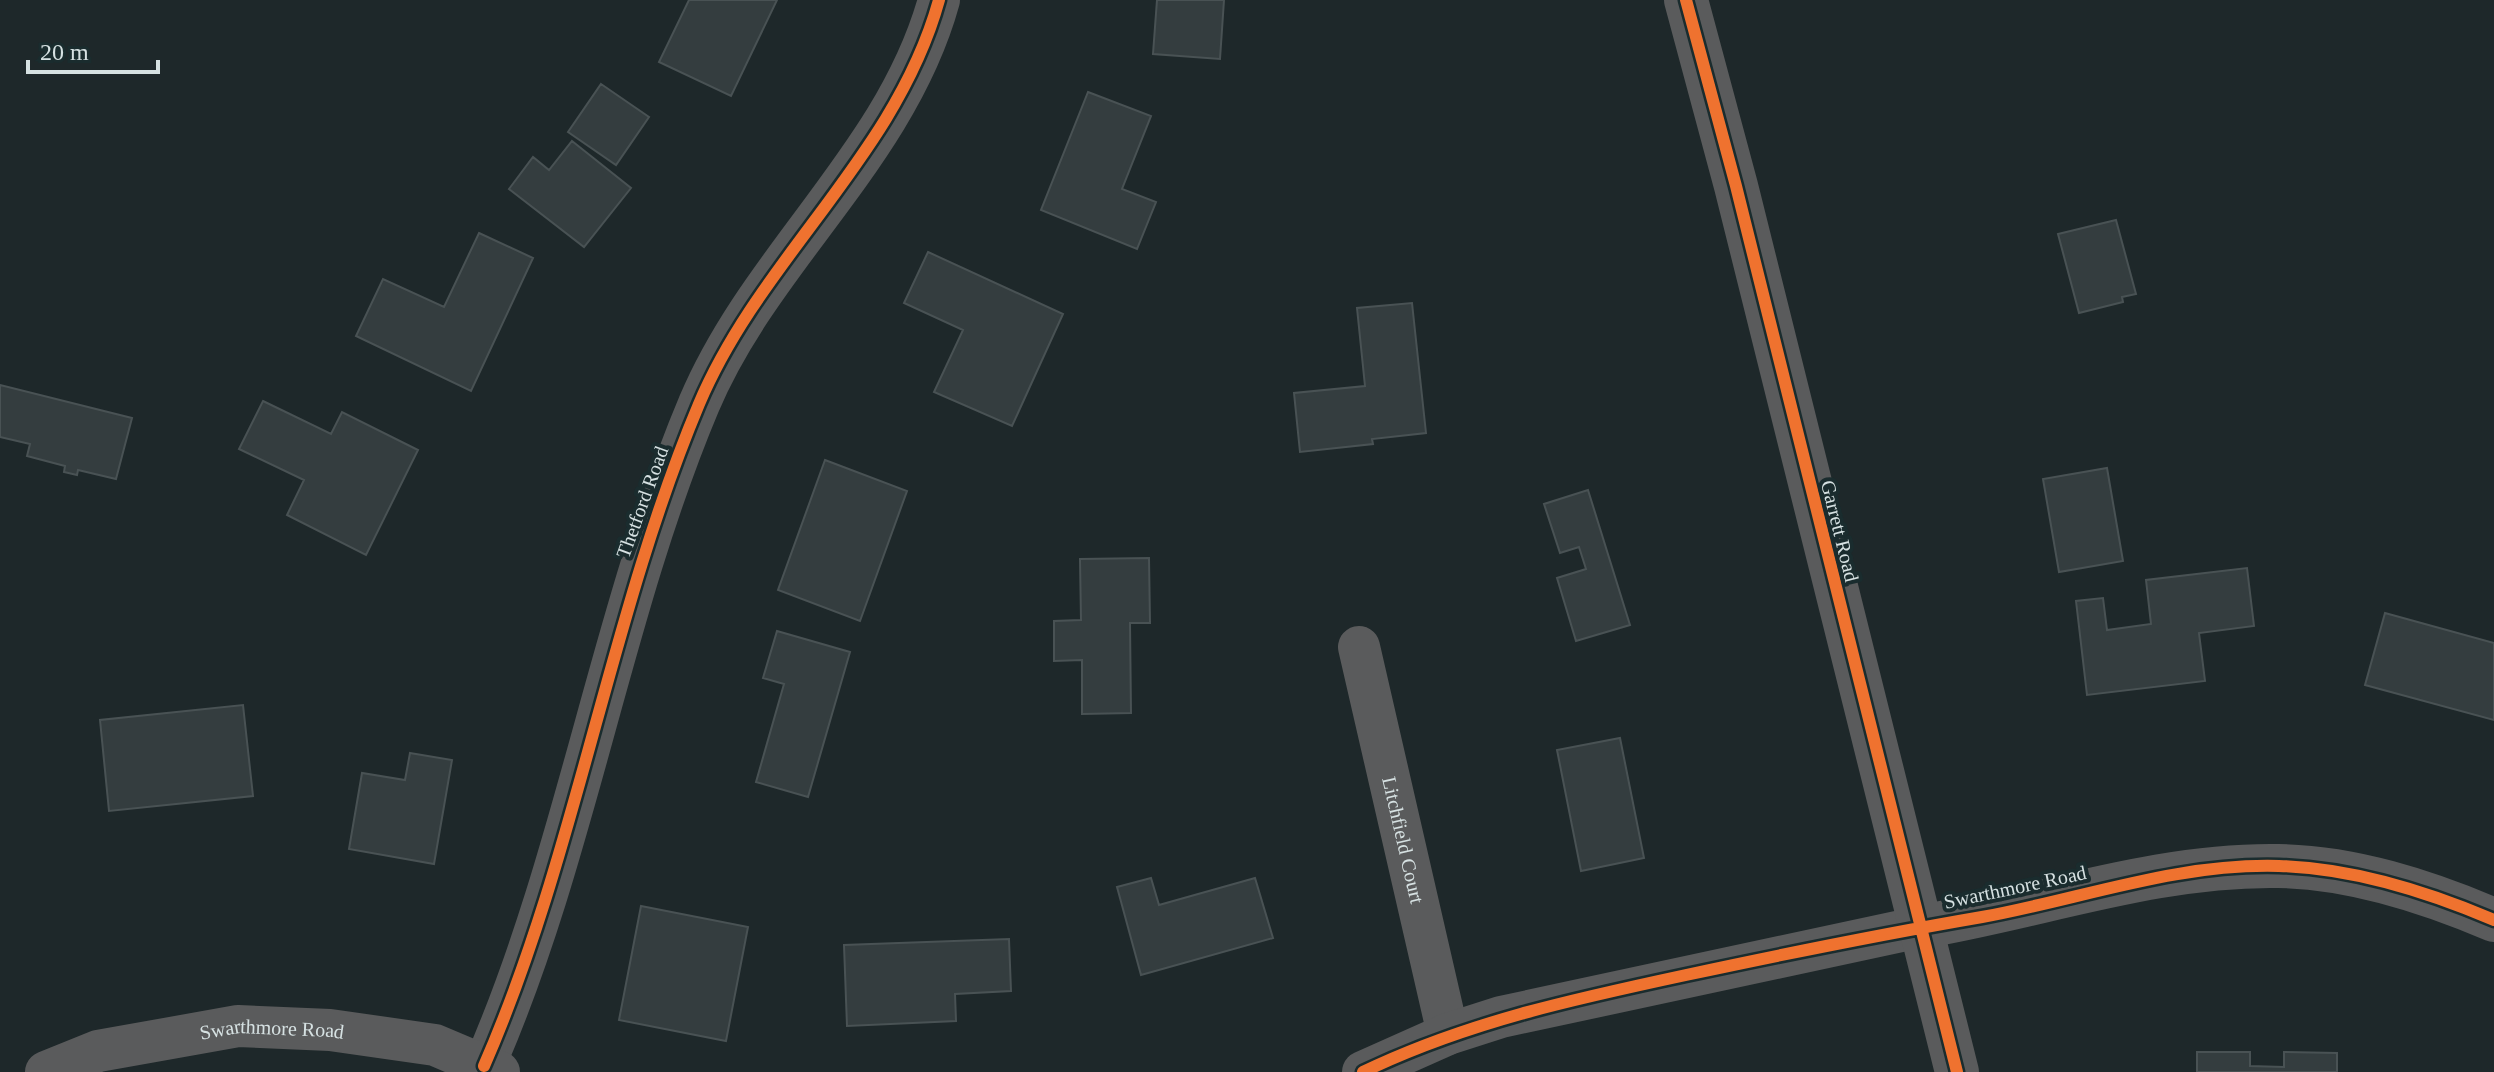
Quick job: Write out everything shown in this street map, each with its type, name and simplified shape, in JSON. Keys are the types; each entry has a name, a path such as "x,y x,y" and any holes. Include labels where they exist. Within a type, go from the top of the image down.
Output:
{"street":[{"name":"Thetford Road","path":"491,1069 518,987 647,540 700,403 743,320 877,137 905,90 939,0"},
{"name":"Garrett Road","path":"1686,0 1736,186 1957,1072"},
{"name":"Litchfield Court","path":"1359,647 1428,959 1448,1034"},
{"name":"Swarthmore Road","path":"1363,1072 1448,1034 1561,1002 2161,876 2221,868 2279,866 2350,873 2420,891 2494,920"},
{"name":"Swarthmore Road","path":"46,1072 98,1051 238,1026 330,1030 435,1045 491,1069"}],"building":[{"path":"689,0 777,0 731,96 659,62"},
{"path":"1157,0 1224,0 1220,59 1153,54"},
{"path":"601,84 649,117 616,165 568,132"},
{"path":"1088,92 1151,116 1122,189 1156,202 1137,249 1041,210"},
{"path":"572,141 631,188 584,247 509,189 533,157 549,170"},
{"path":"2116,220 2136,294 2122,297 2123,302 2079,313 2058,234"},
{"path":"479,233 533,258 471,391 356,336 383,279 444,307"},
{"path":"928,252 1063,314 1012,426 934,392 963,330 904,303"},
{"path":"1412,303 1426,433 1372,439 1373,444 1300,452 1294,393 1365,386 1357,308"},
{"path":"0,385 132,418 116,479 78,470 77,475 64,472 65,466 27,456 30,444 0,437"},
{"path":"263,401 331,434 342,412 418,450 366,555 287,515 304,480 239,449"},
{"path":"825,460 907,491 860,621 778,590"},
{"path":"2107,468 2123,561 2059,572 2043,479"},
{"path":"1588,490 1630,625 1576,641 1557,578 1586,569 1579,547 1560,553 1544,504"},
{"path":"1149,558 1150,623 1130,623 1131,713 1082,714 1082,660 1054,661 1054,621 1081,620 1080,559"},
{"path":"2247,568 2254,626 2199,633 2205,681 2087,695 2076,601 2103,598 2107,630 2151,624 2146,580"},
{"path":"2385,613 2494,643 2494,720 2365,685"},
{"path":"777,631 850,652 808,797 756,782 784,684 763,678"},
{"path":"243,705 253,796 109,811 100,720"},
{"path":"1620,738 1644,858 1581,871 1557,750"},
{"path":"410,753 452,760 434,864 349,849 362,773 405,780"},
{"path":"1151,878 1159,905 1255,878 1273,938 1141,975 1117,887"},
{"path":"641,906 748,927 726,1041 619,1020"},
{"path":"1009,939 1011,991 955,994 956,1021 847,1026 844,945"},
{"path":"2197,1052 2250,1052 2250,1066 2284,1067 2284,1052 2337,1053 2337,1072 2197,1072"}],"cycle path":[{"path":"484,1066 544,903 641,568 699,404 725,351 757,301 861,158 892,108 919,56 939,0"},
{"path":"1686,0 1736,186 1957,1072"},
{"path":"1363,1072 1442,1039 1562,1003 1760,959 2019,910 2203,870 2279,866 2334,871 2416,891 2494,920"}]}
